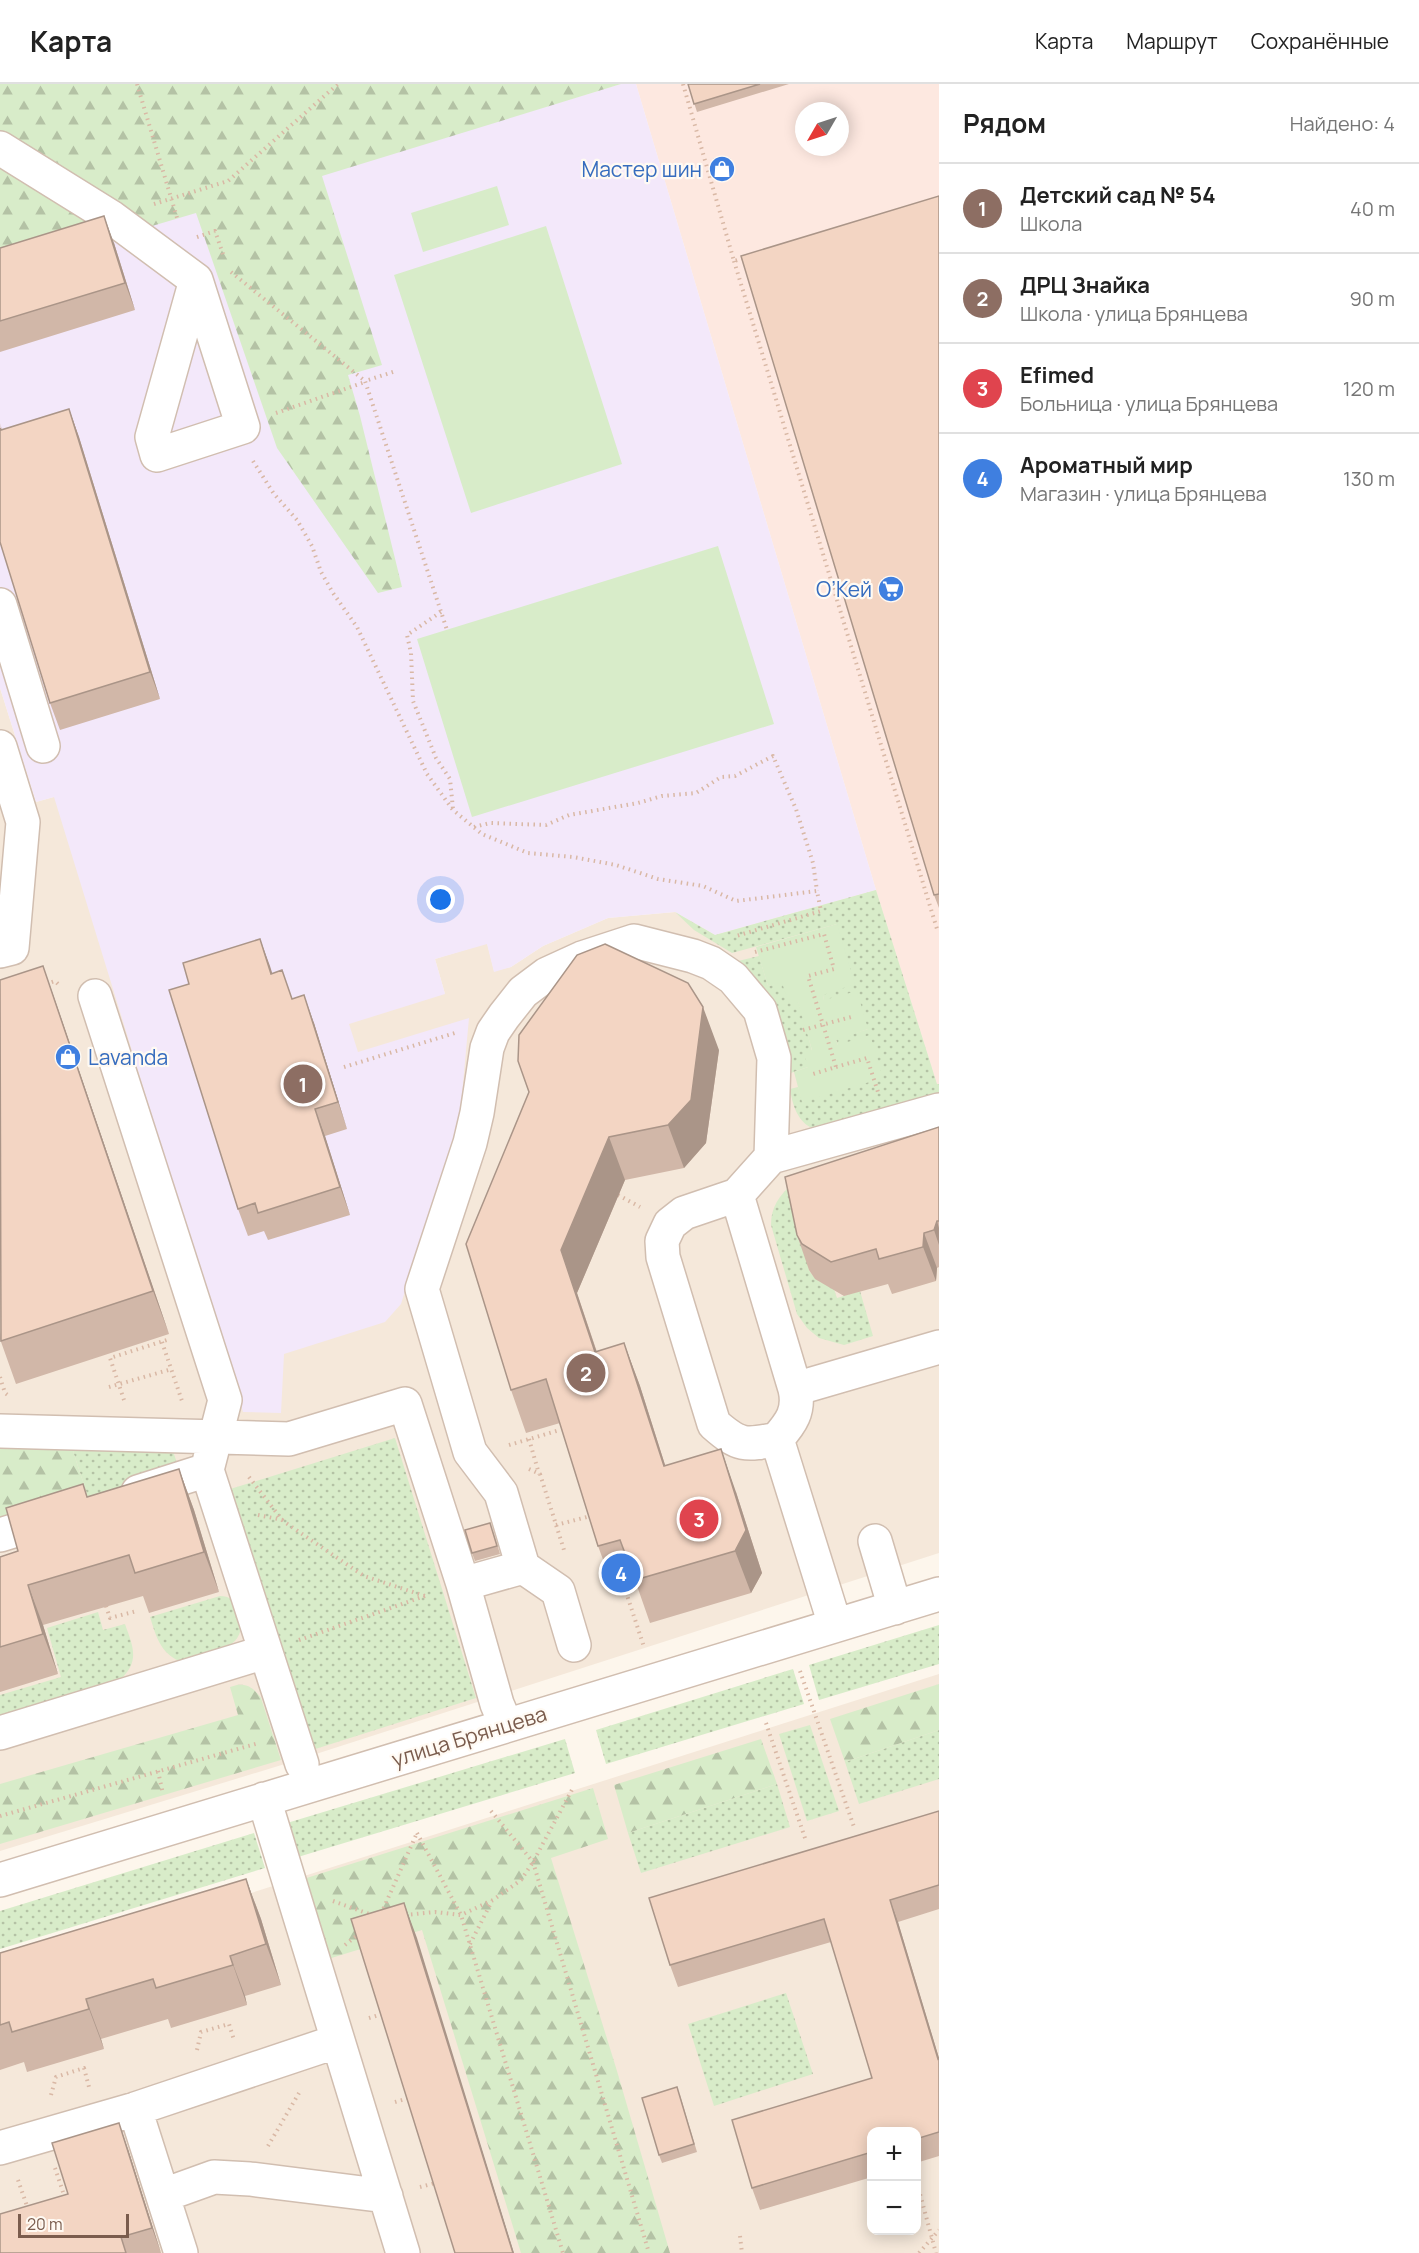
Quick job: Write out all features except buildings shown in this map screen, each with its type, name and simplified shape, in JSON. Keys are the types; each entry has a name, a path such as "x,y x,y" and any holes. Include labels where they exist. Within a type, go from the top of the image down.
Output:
{"street":[{"path":"0,148 111,217 170,246 196,280 234,430 157,455 152,437 196,280"},
{"path":"0,605 43,746"},
{"path":"0,747 22,822 12,948 0,951"},
{"path":"574,1645 558,1591 524,1567 501,1493 470,1452 422,1289 470,1143 487,1048 493,1032 524,992 547,974 582,958 634,941 711,963 733,978 760,1010 774,1059 771,1157"},
{"path":"96,996 225,1400 216,1436 210,1479 302,1764"},
{"path":"737,1195 798,1401 793,1422 777,1439 752,1445 731,1438 714,1424 663,1257 662,1240 670,1224 684,1213 737,1195 771,1157 939,1110"},
{"path":"795,1389 939,1347"},
{"path":"0,1431 289,1439 405,1404 463,1584 497,1704 506,1725"},
{"path":"777,1439 835,1625"},
{"path":"0,1535 98,1504 210,1479"},
{"path":"875,1541 895,1608"},
{"path":"463,1584 524,1567"},
{"name":"улица Брянцева","path":"0,1880 939,1594"},
{"path":"0,1733 265,1652"},
{"path":"264,1799 316,1969 332,2044 386,2196 403,2253"},
{"path":"3,2147 135,2109 332,2044"},
{"path":"135,2109 181,2253"},
{"path":"164,2195 214,2177 250,2179 386,2196"}],"path":[{"path":"137,84 171,199 170,246 214,231 225,260"},
{"path":"111,217 228,181 338,84"},
{"path":"682,84 937,929 939,928"},
{"path":"734,261 746,257"},
{"path":"229,269 365,381 447,630"},
{"path":"393,372 234,430 239,445 255,463 274,494 297,520 312,546 321,572 357,627 427,774 453,810 482,834 528,853 573,857 616,865 658,879 703,886 736,901 817,891"},
{"path":"441,612 407,635 413,701 436,758 450,779 453,810"},
{"path":"474,827 490,823 546,825 569,815 638,803 662,796 696,793 721,777 735,776 773,756 796,809 813,863 820,906"},
{"path":"711,963 824,934 834,969 808,976 836,1067 773,1086"},
{"path":"344,1067 468,1029 481,1027 493,1032"},
{"path":"126,1406 110,1358 172,1339"},
{"path":"162,1342 184,1406"},
{"path":"109,1388 172,1369"},
{"path":"502,1447 560,1430"},
{"path":"216,1436 284,1521 364,1575 426,1596 265,1652"},
{"path":"529,1439 566,1558"},
{"path":"521,1464 540,1474"},
{"path":"210,1479 249,1478 260,1474"},
{"path":"556,1525 587,1516"},
{"path":"624,1586 647,1657"},
{"path":"106,1606 110,1618 137,1611"},
{"path":"799,1668 854,1827"},
{"path":"766,1723 806,1841"},
{"path":"0,1816 292,1734"},
{"path":"158,1771 166,1804"},
{"path":"402,1916 435,1912 461,1915 493,1900 521,1880 574,1786"},
{"path":"491,1811 533,1862 649,2253"},
{"path":"380,1918 417,1833 461,1915 563,2253"},
{"path":"290,1886 380,1918 391,1917"},
{"path":"470,1944 493,1900"},
{"path":"316,1969 362,1932"},
{"path":"250,2179 332,2044"},
{"path":"3,2147 30,2217"},
{"path":"55,2166 68,2206"},
{"path":"921,2195 936,2253"},
{"path":"919,2253 939,2230"},
{"path":"740,2236 742,2253"}],"shaded area":[{"path":"621,84 636,84 876,890 715,935 675,912 608,918 543,946 511,967 494,972 487,944 435,959 445,994 349,1024 358,1052 469,1018 460,1116 401,1304 385,1322 284,1354 281,1413 243,1412 54,797 36,802 0,688 0,271"},
{"path":"636,84 939,84 939,1084 937,1084 876,890"},
{"path":"0,688 36,802 260,739 445,994 435,959 487,943 494,971 511,967 543,946 608,918 675,912 715,935 876,890 937,1084 939,1084 939,1553 288,1763 0,1851"},
{"path":"939,1674 939,2253 0,2253 0,1973"}],"green space":[{"path":"0,84 621,84 322,176 382,365 348,375 402,587 378,593 277,448 196,213 0,271"},
{"path":"497,186 509,225 423,252 411,213"},
{"path":"546,226 622,464 471,513 394,275"},
{"path":"718,546 774,724 472,817 417,639"},
{"path":"876,890 937,1084 939,1084 939,1096 825,1129 812,1128 798,1116 790,1089 798,1087 803,1102 838,1045 836,1039 868,1029 824,1001 823,995 837,924 732,953 694,930 675,912 715,935"},
{"path":"837,924 855,984 823,995 824,1000 857,991 868,1029 836,1040 838,1045 870,1035 883,1078 802,1102 794,1072 808,1067 804,1053 812,1050 798,1002 789,1003 782,983 768,986 756,947"},
{"path":"759,956 768,986 782,982 798,1001 812,1051 808,1067 788,1074 761,993 738,961"},
{"path":"792,1184 809,1270 819,1281 833,1286 837,1298 860,1291 873,1336 844,1345 819,1338 807,1328 797,1314 771,1225 772,1213 777,1202"},
{"path":"395,1438 476,1698 309,1751 227,1490"},
{"path":"0,1442 70,1442 88,1497 0,1524"},
{"path":"70,1442 173,1451 177,1463 172,1470 88,1497"},
{"path":"220,1596 231,1599 237,1609 241,1623 239,1634 234,1642 214,1652 179,1661 167,1653 157,1637 150,1617"},
{"path":"98,1612 103,1630 125,1624 128,1632 133,1659 131,1666 121,1679 0,1715 0,1695 61,1677 47,1628"},
{"path":"939,1625 939,1664 819,1700 809,1665"},
{"path":"793,1669 804,1704 606,1764 596,1730"},
{"path":"939,1684 939,1730 845,1762 830,1719"},
{"path":"237,1685 251,1688 261,1698 281,1760 0,1844 0,1784 238,1715 230,1687"},
{"path":"810,1725 839,1811 807,1821 779,1734"},
{"path":"939,1730 939,1779 859,1804 845,1762"},
{"path":"565,1739 575,1773 298,1857 287,1823"},
{"path":"761,1739 777,1784 628,1833 614,1785"},
{"path":"777,1784 790,1827 641,1873 628,1833"},
{"path":"593,1788 608,1839 551,1858 670,2253 521,2253 422,1930 325,1960 297,1881"},
{"path":"254,1833 265,1868 0,1949 0,1911"},
{"path":"786,1993 813,2074 714,2106 688,2024"}],"place":[{"name":"Мастер шин","path":"722,169"},
{"name":"О’Кей","path":"891,589"},
{"name":"Lavanda","path":"68,1057"},
{"name":"Детский сад № 54","path":"303,1084"},
{"name":"ДРЦ Знайка","path":"586,1373"},
{"name":"Efimed","path":"699,1519"},
{"name":"Ароматный мир","path":"621,1573"}]}
